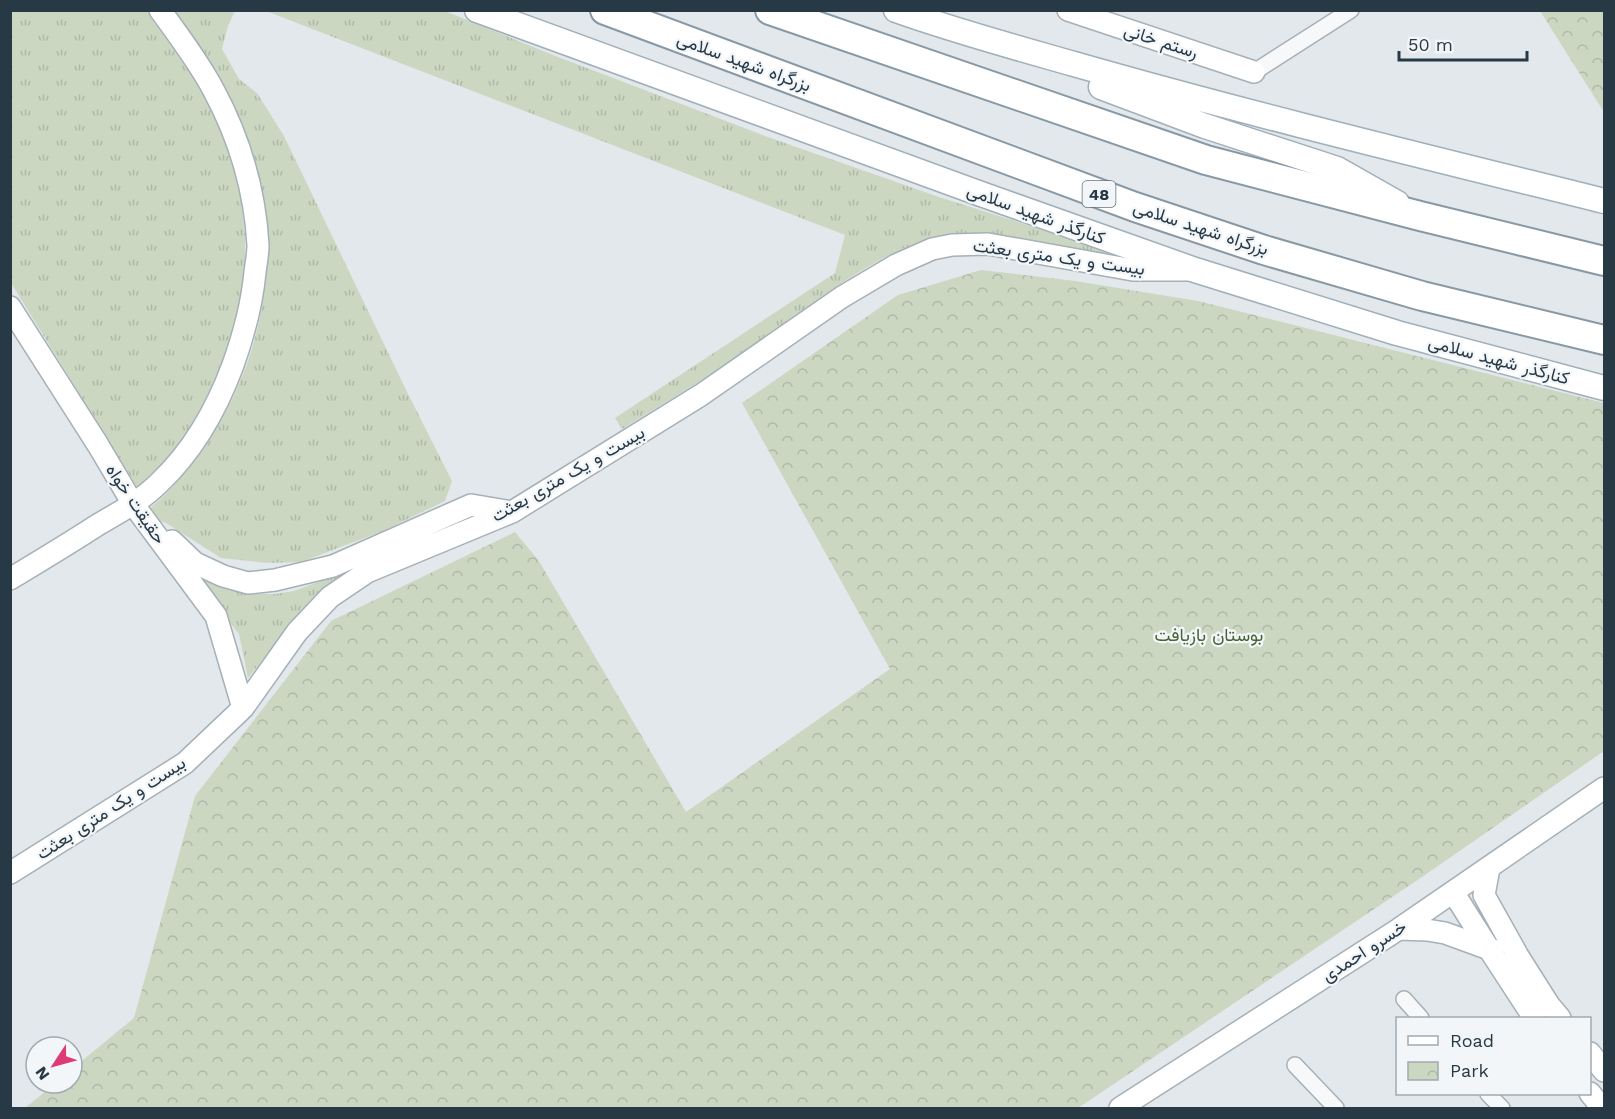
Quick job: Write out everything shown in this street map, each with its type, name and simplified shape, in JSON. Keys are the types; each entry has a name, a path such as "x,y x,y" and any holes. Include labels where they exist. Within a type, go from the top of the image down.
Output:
{"highway":[{"name":"بزرگراه شهید سلامی","path":"604,10 1134,207 1264,250 1422,296 1605,340"},
{"path":"770,10 1206,160 1605,261"}],"main road":[{"name":"کنارگذر شهید سلامی","path":"477,10 1195,270 1396,333 1605,388"},
{"path":"896,10 1206,126 1337,169 1420,216"},
{"path":"932,23 1133,81 1332,134 1605,201"}],"street":[{"path":"10,579 133,504 159,484 187,451 218,400 243,337 252,297 258,247 253,204 243,159 227,117 213,89 160,10"},
{"name":"رستم خانی","path":"1068,10 1254,72"},
{"path":"1254,72 1351,10"},
{"name":"بیست و یک متری بعثت","path":"10,873 185,763 243,708 297,632 330,597 367,572 512,512 701,395 869,279 913,256 952,245 988,244 1133,270 1195,270"},
{"name":"حقیقت خواه","path":"10,307 133,504 216,616 243,708"},
{"path":"133,504 195,563 223,576 248,583 275,580 333,566 471,505 512,512"},
{"name":"خسرو احمدی","path":"1120,1108 1399,929 1605,788"},
{"path":"1489,868 1484,895 1518,956 1559,1017"},
{"path":"1453,892 1533,1017"},
{"path":"1399,929 1445,933 1518,956"},
{"path":"1404,999 1420,1017"},
{"path":"1591,1054 1605,1071"},
{"path":"1295,1065 1336,1108"},
{"path":"1591,1093 1603,1108"},
{"path":"1489,1095 1502,1108"}],"green space":[{"path":"11,11 148,11 183,58 212,105 240,192 245,234 245,270 238,320 205,400 180,446 137,487 11,283"},
{"path":"172,11 235,11 222,49 239,79 257,93 284,136 452,481 445,501 383,531 301,562 267,563 221,558 166,523 146,516 127,520 148,509 165,494 191,464 218,425 243,375 252,349 264,294 265,210 250,144 229,95 202,52"},
{"path":"266,11 445,11 765,136 939,197 1153,265 994,234 971,233 932,239 905,248 853,276 741,355 622,429 615,418 835,273 845,235"},
{"path":"1540,11 1604,11 1604,112"},
{"name":"بوستان بازیافت","path":"981,270 1075,281 1198,301 1604,403 1604,751 1422,877 1078,1108 25,1108 41,1095 84,1095 84,1059 134,1018 195,796 331,621 515,532 539,561 686,812 890,669 742,403 898,295"},
{"path":"186,567 225,588 253,594 294,591 345,572 315,595 248,678 239,634"}]}
